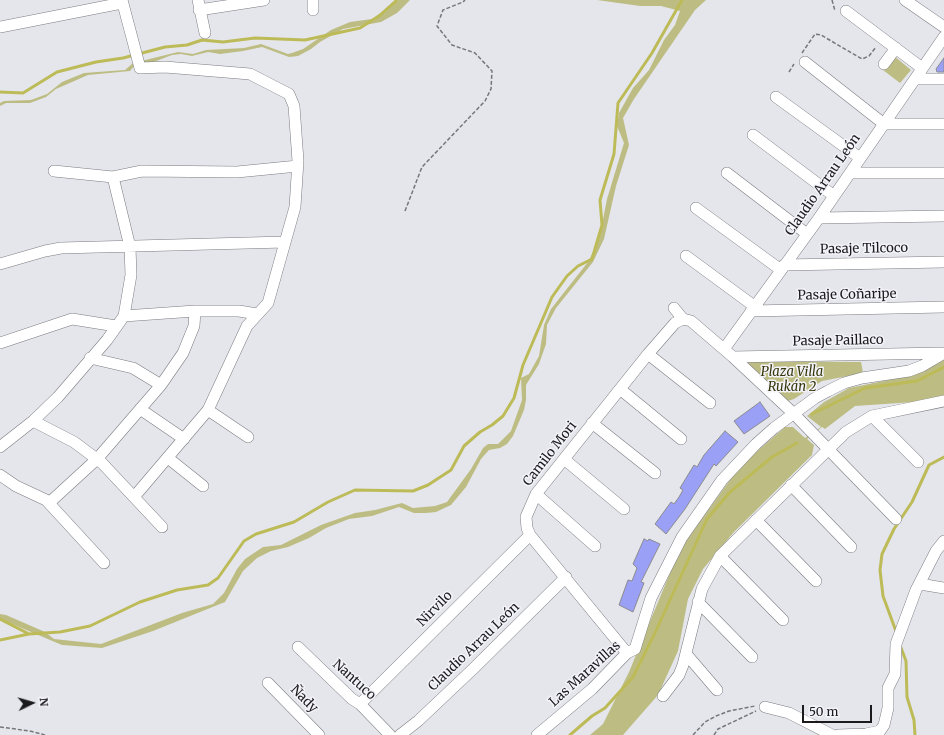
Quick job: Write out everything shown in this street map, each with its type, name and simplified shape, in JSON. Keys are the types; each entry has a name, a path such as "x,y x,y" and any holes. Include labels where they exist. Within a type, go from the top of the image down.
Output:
{"street":[{"path":"205,33 198,5 264,0"},
{"path":"905,0 944,27"},
{"path":"0,27 122,1 140,68 165,67 250,74 289,94 294,106 298,166 296,207 268,303 247,326 208,410 134,497"},
{"path":"846,11 922,68"},
{"name":"Claudio Arrau León","path":"728,353 753,309 819,218 914,78 944,37"},
{"path":"884,64 896,48"},
{"path":"802,58 884,124 944,124"},
{"path":"914,78 944,79"},
{"path":"776,96 860,158"},
{"path":"753,136 834,196"},
{"path":"54,171 113,177 142,171 237,172 298,166"},
{"name":"Pasaje Tilcoco","path":"727,173 807,234"},
{"path":"850,173 944,173"},
{"path":"0,447 33,421 58,398 90,358 107,340 124,316 132,275 130,247 113,177"},
{"path":"696,208 782,267"},
{"path":"819,218 944,216"},
{"path":"0,264 44,250 62,248 285,242"},
{"path":"686,256 753,309"},
{"name":"Pasaje Tilcoco","path":"782,267 944,262"},
{"name":"Pasaje Coñaripe","path":"753,309 944,307"},
{"path":"674,308 683,319 691,321 794,414 827,450 896,519"},
{"path":"124,316 195,311 239,311 257,314"},
{"path":"49,503 97,459 161,385 183,353 194,326 195,311"},
{"path":"0,343 72,319 116,326"},
{"name":"Camilo Mori","path":"530,535 526,517 536,494 648,354 675,323 683,319"},
{"name":"Pasaje Paillaco","path":"728,353 944,353"},
{"name":"Las Maravillas","path":"537,735 592,689 627,652 635,649 660,577 694,518 715,489 739,462 774,428 815,398 844,383 862,378 909,371 922,366 944,353"},
{"path":"648,354 710,403"},
{"path":"90,358 133,368 161,385"},
{"path":"620,389 681,439"},
{"path":"663,696 679,675 687,655 698,602 708,575 720,556 846,432 872,416 944,401"},
{"path":"140,409 184,439"},
{"path":"208,410 248,437"},
{"path":"872,416 918,462"},
{"path":"33,421 74,442 97,459 162,528"},
{"path":"592,424 655,473"},
{"path":"168,458 203,486"},
{"path":"564,459 624,509"},
{"path":"0,475 16,486 46,500 104,563"},
{"path":"791,485 851,547"},
{"path":"536,494 594,546"},
{"path":"756,520 816,581"},
{"path":"530,535 627,652"},
{"name":"Nirvilo","path":"360,704 530,535"},
{"path":"838,735 881,734 888,708 888,688 895,674 896,644 920,584 936,552 944,541"},
{"path":"720,556 783,620"},
{"name":"Claudio Arrau León","path":"400,735 418,722 566,577"},
{"path":"920,584 944,588"},
{"path":"698,602 752,657"},
{"name":"Nantuco","path":"298,647 352,699 360,704 390,735"},
{"path":"687,655 717,690"},
{"name":"Ñady","path":"268,683 319,735"},
{"path":"765,707 789,713 832,735"}],"path":[{"path":"405,211 422,167 485,101 491,89 492,71 475,53 452,45 437,26 442,10 465,0"},
{"path":"789,72 802,58 815,34 821,35 862,58 869,56 877,46"},
{"path":"693,735 705,722 716,716 745,707 765,707"},
{"path":"714,735 718,729 765,707"},
{"path":"0,727 30,731 45,735"}],"green space":[{"path":"399,0 410,0 397,13 381,22 343,29 298,56 289,57 262,47 220,54 208,52 192,56 181,54 172,55 151,63 136,64 130,71 88,75 56,89 46,97 30,103 6,103 0,106 0,103 4,101 31,100 47,94 62,82 84,73 125,70 133,63 178,52 193,54 206,50 244,48 261,44 288,54 292,53 303,49 331,30 350,22 372,19"},
{"path":"597,0 706,0 695,10 634,99 623,118 629,145 616,186 604,239 593,262 556,308 547,325 546,344 539,364 526,385 524,410 513,436 507,444 500,448 489,450 481,459 466,487 451,505 436,512 426,513 414,513 399,507 372,516 349,519 326,528 309,538 288,547 271,551 257,558 243,571 225,602 153,631 102,648 62,645 0,619 0,614 6,615 45,632 54,639 101,644 182,613 213,604 224,593 237,569 245,559 263,547 281,545 321,525 355,513 375,510 402,503 413,508 435,506 447,502 471,469 483,448 488,444 498,444 511,431 522,400 521,378 529,374 539,356 544,325 551,309 588,262 599,240 607,199 624,143 617,126 619,113 633,88 649,70 664,40 675,25 680,11 661,6 640,6"},
{"path":"894,56 911,70 900,83 883,70"},
{"path":"944,357 944,397 914,402 855,406 825,429 822,427 807,439 814,445 812,455 734,532 703,569 688,599 678,651 658,695 623,735 590,735 603,724 629,672 680,549 740,466 785,427 793,427 805,438 821,427 807,416 824,402 849,388 903,377"},
{"name":"Plaza Villa Rukán 2","path":"746,361 861,362 863,373 822,381 794,399 788,401"}],"building":[{"path":"944,58 944,72 937,72 936,69"},
{"path":"760,402 770,416 744,434 734,421"},
{"path":"725,431 738,442 716,466 714,464 685,509 666,534 655,524 671,502 674,504 679,497 683,490 680,488 694,465 697,467 704,455"},
{"path":"644,539 648,541 649,539 660,544 641,582 644,583 633,612 619,605 628,580 632,581 637,568 633,564"}],"waterway":[{"path":"0,92 23,93 57,72 96,62 123,58 165,47 187,45 202,40 223,42 255,38 305,40 360,28 379,16 397,0"},
{"path":"0,640 29,634 60,632 90,626 140,602 177,590 208,585 218,578 244,541 256,534 294,522 328,502 355,490 413,491 428,485 451,470 464,446 480,432 503,416 514,398 523,365 552,297 567,276 578,266 592,259 602,225 600,200 614,154 618,103 652,53 682,0"},
{"path":"812,414 865,388 917,381 944,367"},
{"path":"570,735 592,716 605,708 633,677 654,635 707,519 730,492 772,457 797,443"},
{"path":"897,634 883,596 880,570 882,554 894,529 912,502 929,465 944,457"},
{"path":"0,619 29,634"},
{"path":"900,645 906,661 907,697 914,720 915,735"}]}
